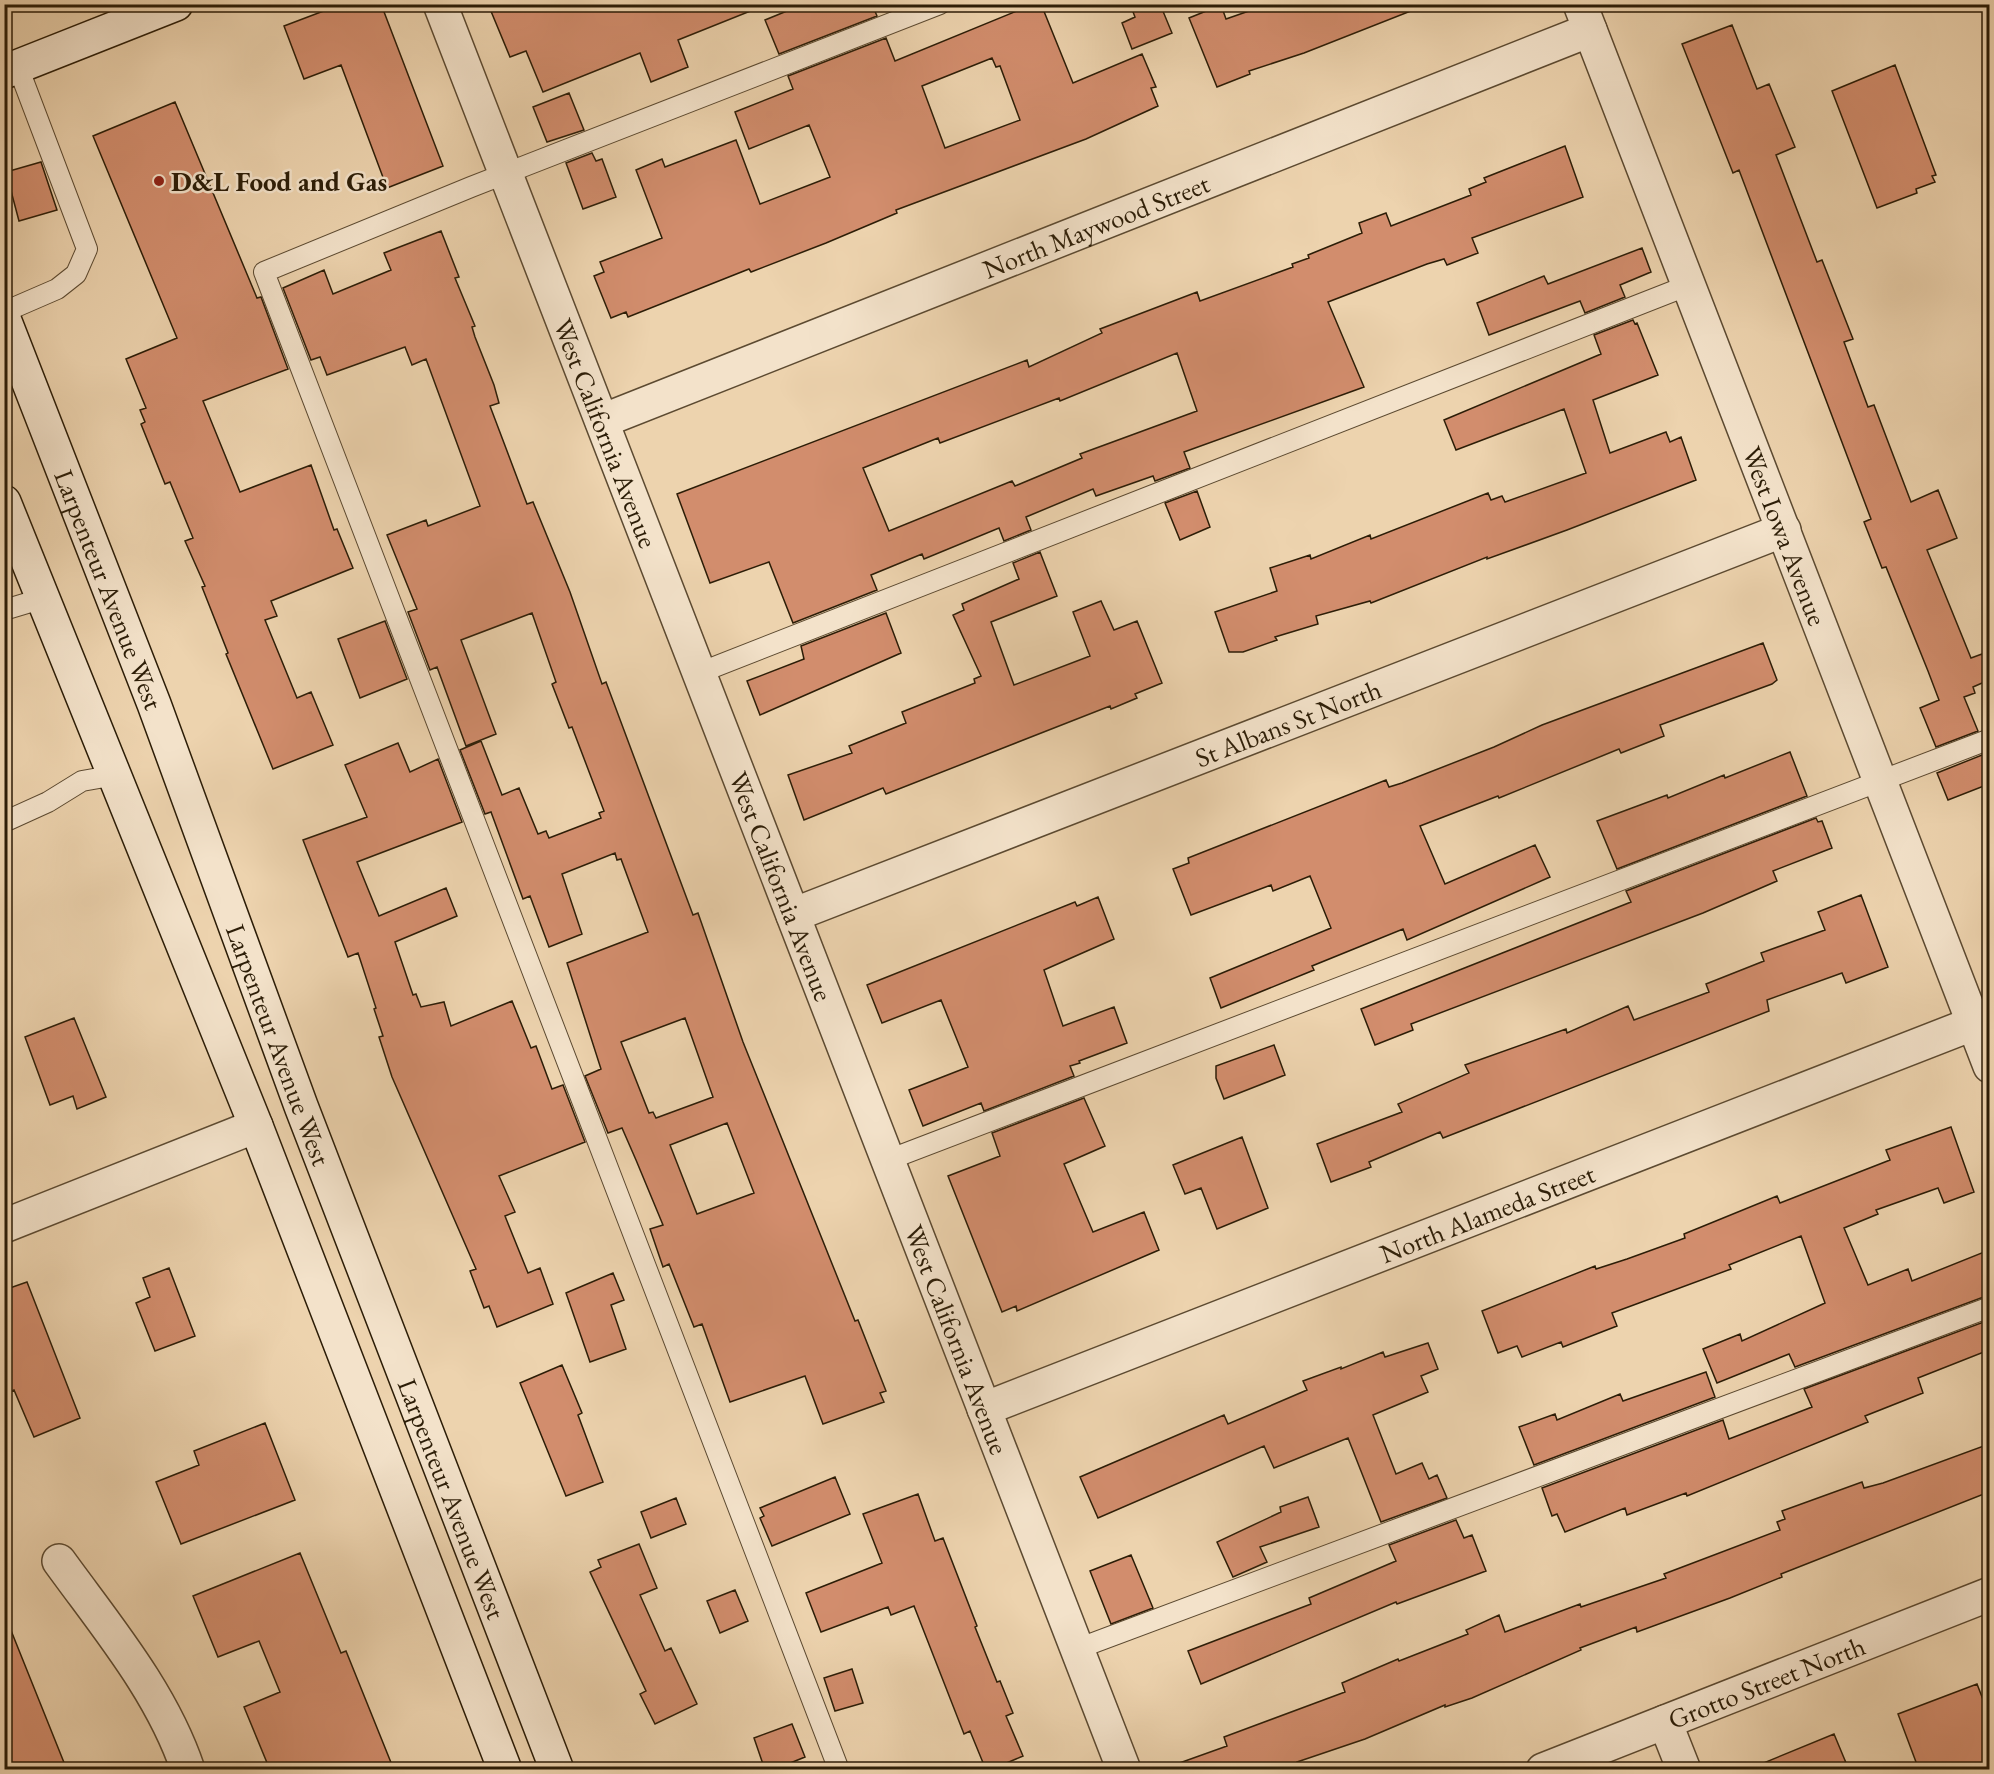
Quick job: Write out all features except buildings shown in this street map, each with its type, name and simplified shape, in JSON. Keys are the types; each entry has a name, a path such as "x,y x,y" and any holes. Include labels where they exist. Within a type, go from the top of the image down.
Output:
{"street":[{"path":"11,70 176,4"},
{"name":"West California Avenue","path":"440,4 504,175 602,422 1124,1770"},
{"name":"West Iowa Avenue","path":"1585,17 1882,782 1981,1020 1989,1066"},
{"name":"North Maywood Street","path":"602,422 1585,17"},
{"name":"Larpenteur Avenue West","path":"4,319 154,704 301,1106 557,1770"},
{"name":"Larpenteur Avenue West","path":"4,502 256,1126 505,1770"},
{"name":"St Albans St North","path":"793,915 1784,530"},
{"name":"North Alameda Street","path":"984,1409 1981,1020"},
{"path":"4,1226 256,1126"},
{"path":"59,1561 117,1640 157,1702 188,1770"},
{"name":"Grotto Street North","path":"1543,1770 1989,1594"},
{"path":"1665,1722 1684,1770"}],"lane":[{"path":"839,1770 264,272 940,4"},
{"path":"4,312 57,289 76,274 87,249 11,70"},
{"path":"699,673 1689,285"},
{"path":"4,609 44,598"},
{"path":"888,1160 1882,782 1989,739"},
{"path":"4,822 48,802 82,781 116,775"},
{"path":"1077,1649 1989,1307"}],"place":[{"name":"D&L Food and Gas","path":"159,181"}]}
